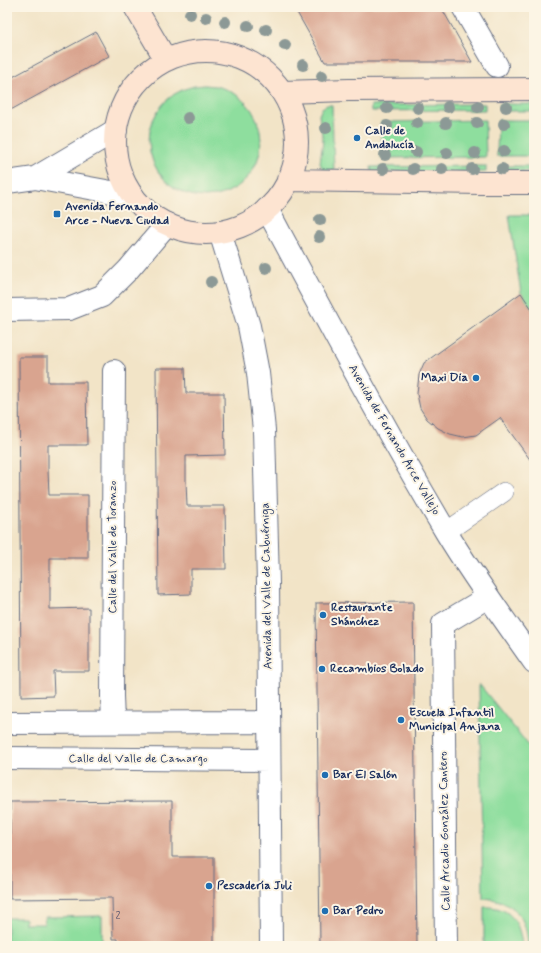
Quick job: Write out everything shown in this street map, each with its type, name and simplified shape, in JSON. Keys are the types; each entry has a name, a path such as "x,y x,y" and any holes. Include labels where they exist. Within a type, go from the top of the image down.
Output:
{"main road":[{"path":"135,7 166,60"},
{"path":"214,50 246,59 260,68 272,79 282,92 290,106 295,120 297,135 294,166 279,196 267,209 253,220 220,232 193,232 167,224 148,212 133,196 124,181 118,165 116,130 123,104 131,90 141,78 153,68 166,60 181,54 214,50"},
{"path":"282,92 534,89"},
{"path":"288,180 534,183"}],"street":[{"path":"463,7 497,66"},
{"path":"35,178 116,130"},
{"path":"7,182 35,178 133,196"},
{"name":"Avenida de Fernando Arce Vallejo","path":"267,209 338,343 446,532 488,598 534,662"},
{"path":"7,310 69,309 102,296 128,270 167,224"},
{"name":"Avenida del Valle de Cabuérniga","path":"220,232 249,326 258,373 264,430 268,583 271,946"},
{"name":"Calle del Valle de Toranzo","path":"113,722 114,371"},
{"name":"Calle Arcadio González Cantero","path":"446,946 443,624 488,598"},
{"path":"7,723 269,722"},
{"name":"Calle del Valle de Camargo","path":"7,758 269,760"}],"lane":[{"path":"446,532 504,492"}],"green space":[{"path":"205,85 227,89 245,101 257,119 261,141 257,163 245,181 227,193 205,197 183,193 165,181 153,163 149,141 153,119 165,101 183,89"},
{"path":"485,104 485,110 371,111 371,105"},
{"path":"499,104 534,104 534,111 499,111"},
{"path":"327,105 332,105 334,172 323,170 320,163 323,141 319,115 322,108"},
{"path":"485,120 486,157 381,158 381,122"},
{"path":"498,120 534,120 534,156 497,156"},
{"path":"486,166 486,172 372,172 371,167"},
{"path":"498,166 534,166 534,171 499,171"},
{"path":"509,215 534,215 534,312 521,293"},
{"path":"479,684 534,752 534,946 528,946 525,927 517,912 511,906 494,899 483,898"},
{"path":"484,907 501,909 512,917 519,930 522,946 484,946"},
{"path":"102,916 102,946 7,946 7,918 25,918 25,924 44,924 45,917"}],"building":[{"path":"294,7 441,7 472,62 325,62"},
{"path":"96,32 109,56 7,112 7,80"},
{"name":"Maxi Dia","path":"521,293 534,312 534,465 500,418 476,435 463,437 450,434 438,428 427,419 420,408 417,394 419,375 424,363"},
{"path":"19,357 48,357 48,382 86,382 87,445 48,445 48,470 49,495 88,495 88,558 50,558 50,609 89,608 89,671 53,671 54,696 21,697"},
{"path":"156,368 185,368 186,393 224,393 225,455 186,456 186,481 187,506 225,506 226,569 191,569 191,594 158,595"},
{"path":"413,602 417,946 320,946 316,603"},
{"path":"172,801 172,857 214,857 214,946 118,946 118,939 113,939 112,898 10,899 10,802"}],"place":[{"name":"Calle de Andalucía","path":"357,138"},
{"name":"Avenida Fernando Arce - Nueva Ciudad","path":"57,214"},
{"name":"Maxi Dia","path":"476,378"},
{"name":"Restaurante Shánchez","path":"323,615"},
{"name":"Recambios Bolado","path":"322,669"},
{"name":"Escuela Infantil Municipal Anjana","path":"401,720"},
{"name":"Bar El Salón","path":"325,775"},
{"name":"Pescadería Juli","path":"209,886"},
{"name":"Bar Pedro","path":"325,911"}]}
